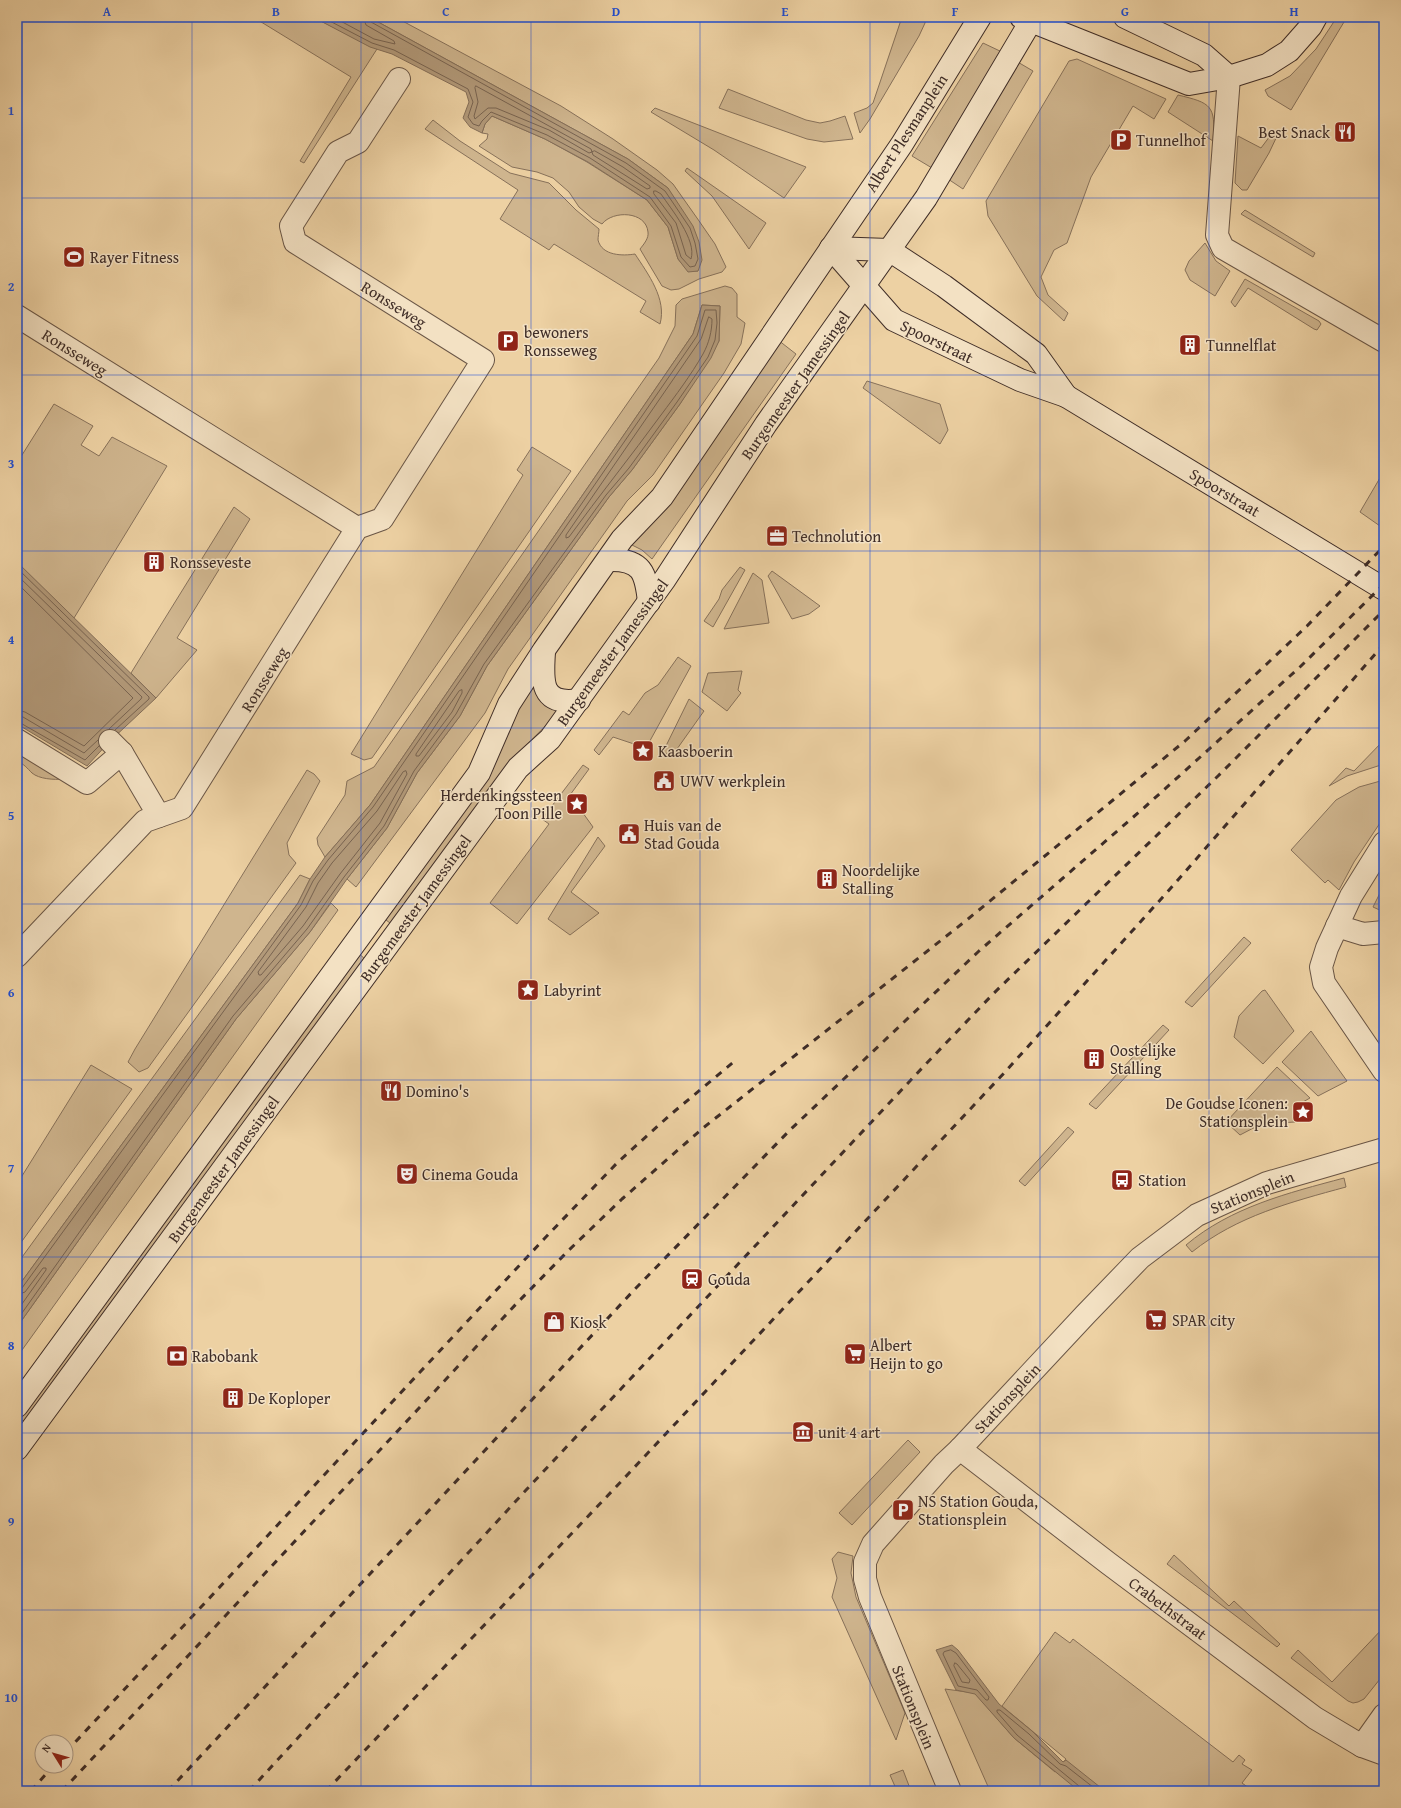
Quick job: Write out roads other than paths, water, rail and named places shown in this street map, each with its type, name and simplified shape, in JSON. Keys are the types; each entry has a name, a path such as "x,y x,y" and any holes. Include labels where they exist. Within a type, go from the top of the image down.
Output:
{"main road":[{"name":"Albert Plesmanplein","path":"831,248 902,144 980,17"},
{"path":"1125,17 1204,55 1229,77"},
{"path":"831,248 863,287 926,198 1028,18 1189,84 1229,77 1267,65 1289,52 1311,26 1316,17"},
{"path":"1229,77 1217,236 1223,248 1384,341"},
{"name":"Ronsseweg","path":"17,956 129,836 145,821 182,808 357,528 382,519 483,360 295,242 291,226 308,198 338,152 358,142 398,79"},
{"path":"831,248 889,250"},
{"name":"Burgemeester Jamessingel","path":"17,1406 479,773 509,704 544,650 609,560 622,539 662,497 831,248"},
{"name":"Spoorstraat","path":"889,250 944,286 1036,354 1066,396"},
{"name":"Burgemeester Jamessingel","path":"17,1449 518,768 550,739 579,700 649,602 766,424 863,287"},
{"name":"Spoorstraat","path":"863,287 894,320 1020,380 1066,396 1384,589"},
{"name":"Ronsseweg","path":"17,316 357,528"},
{"path":"609,560 629,562 640,568 647,580 649,602"},
{"path":"544,650 542,679 544,689 556,700 567,702 579,700"},
{"path":"17,740 87,783 116,747 159,816"},
{"path":"1384,842 1351,896 1338,926 1326,948 1321,967 1324,984 1384,1071"},
{"path":"1338,926 1363,934 1384,932"},
{"name":"Stationsplein","path":"950,1791 870,1597 865,1579 865,1562 873,1544 885,1528 944,1464 960,1449 1140,1258 1197,1214 1267,1183 1384,1149"},
{"name":"Crabethstraat","path":"960,1449 1108,1563 1315,1718 1362,1746 1384,1754"},
{"path":"1362,1746 1384,1715"}],"water":[{"path":"313,17 369,17 628,159 668,188 693,226 699,242 702,260 698,271 688,272 678,259 668,227 647,200 588,162 545,139 492,116 485,124 482,133 470,127 463,118 469,102 466,92 392,54 370,47"},
{"path":"702,305 720,306 719,341 711,358 632,470 609,497 487,666 460,716 417,773 387,828 347,879 310,932 236,1019 17,1327 17,1288 298,903 310,879 325,857 370,805 693,334"},
{"path":"17,562 156,698 110,741 87,766 17,724"},
{"path":"952,1645 958,1650 999,1704 1032,1731 1063,1762 1066,1760 1105,1791 1079,1791 1014,1738 975,1694 956,1690 936,1650"}],"railway":[{"path":"62,1791 517,1303 622,1199 703,1128 968,919 1185,741 1307,626 1384,546"},
{"path":"168,1791 635,1289 790,1130 979,951 1146,806 1301,666 1384,584"},
{"path":"249,1791 527,1489 994,993 1218,776 1384,610"},
{"path":"326,1791 615,1488 1005,1072 1170,889 1384,644"},
{"path":"74,1743 544,1239 618,1162 670,1115 736,1060"},
{"path":"31,1791 46,1774"}],"place":[{"name":"Best Snack","path":"1345,132"},
{"name":"Tunnelhof","path":"1121,140"},
{"name":"Rayer Fitness","path":"74,257"},
{"name":"bewoners Ronsseweg","path":"508,341"},
{"name":"Tunnelflat","path":"1190,345"},
{"name":"Technolution","path":"777,536"},
{"name":"Ronsseveste","path":"154,562"},
{"name":"Kaasboerin","path":"643,751"},
{"name":"UWV werkplein","path":"664,781"},
{"name":"Herdenkingssteen Toon Pille","path":"577,804"},
{"name":"Huis van de Stad Gouda","path":"629,834"},
{"name":"Noordelijke Stalling","path":"827,879"},
{"name":"Labyrint","path":"528,990"},
{"name":"Oostelijke Stalling","path":"1094,1059"},
{"name":"Domino's","path":"391,1091"},
{"name":"De Goudse Iconen: Stationsplein","path":"1303,1112"},
{"name":"Cinema Gouda","path":"407,1174"},
{"name":"Station","path":"1122,1180"},
{"name":"Gouda","path":"692,1279"},
{"name":"SPAR city","path":"1156,1320"},
{"name":"Kiosk","path":"554,1322"},
{"name":"Albert Heijn to go","path":"855,1354"},
{"name":"Rabobank","path":"177,1356"},
{"name":"De Koploper","path":"233,1398"},
{"name":"unit 4 art","path":"803,1432"},
{"name":"NS Station Gouda, Stationsplein","path":"903,1510"}]}
